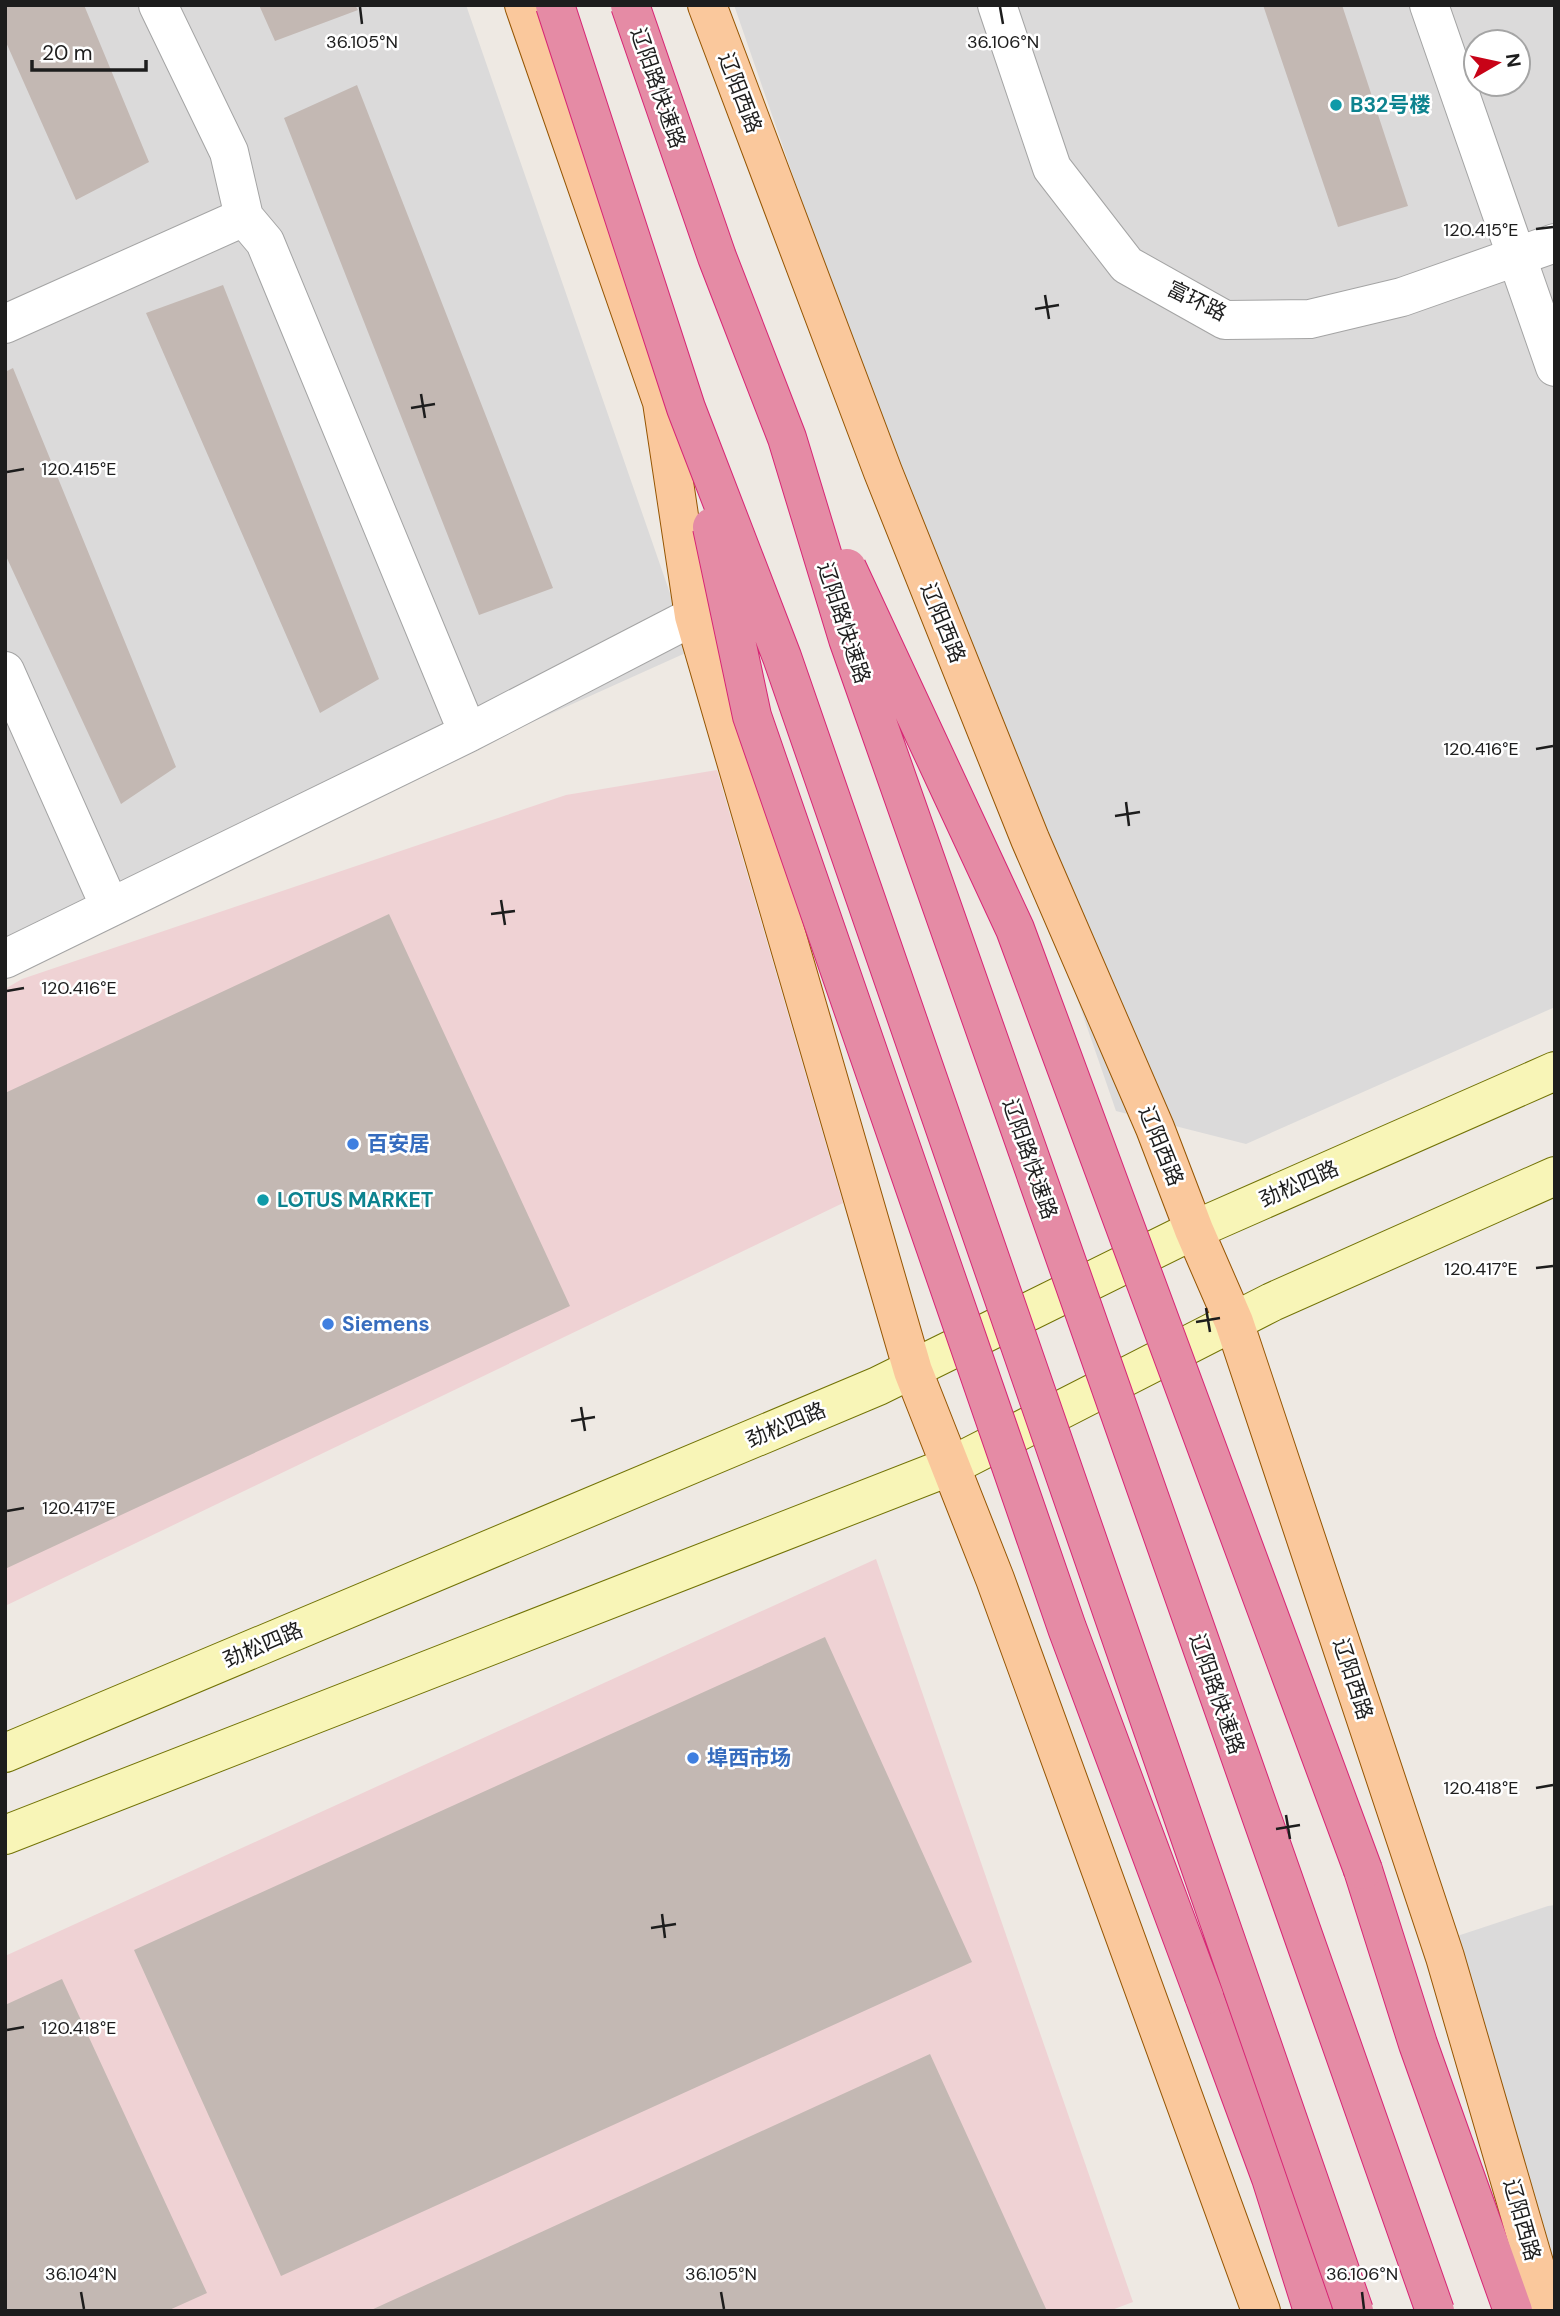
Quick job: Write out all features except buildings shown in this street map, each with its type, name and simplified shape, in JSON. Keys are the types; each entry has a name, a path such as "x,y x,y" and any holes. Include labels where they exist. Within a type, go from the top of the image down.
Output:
{"highway":[{"path":"555,5 686,408 782,657 1354,2311"},
{"name":"辽阳路快速路","path":"630,5 717,257 787,438 848,639 1435,2311"},
{"path":"686,408 752,716 1067,1628 1271,2178 1313,2311"},
{"path":"787,438 1015,929 1363,1870 1418,2044 1513,2311"}],"main road":[{"path":"524,5 662,402 694,616 913,1371 1004,1604 1261,2311"},
{"name":"辽阳西路","path":"707,5 883,472 1030,839 1155,1128 1194,1230 1234,1322 1445,1957 1548,2311"}],"street":[{"path":"158,5 229,152 244,217 265,242 468,733"},
{"name":"富环路","path":"997,5 1052,168 1127,265 1225,320 1310,319 1402,297 1555,243"},
{"path":"1429,5 1555,368"},
{"path":"5,324 244,217"},
{"path":"5,959 468,733 694,616"},
{"path":"5,671 110,907"},
{"name":"劲松四路","path":"5,1753 913,1371 1194,1230 1555,1071"},
{"path":"5,1835 950,1466 1272,1302 1555,1176"}],"shaded area":[{"path":"5,5 466,5 690,651 5,960"},
{"path":"734,5 1555,5 1555,1007 1246,1144 1116,1111"},
{"path":"717,770 843,1203 5,1606 5,989 22,979 566,795"},
{"name":"埠西市场","path":"876,1559 1133,2302 1109,2311 5,2311 5,1956"},
{"path":"1555,1905 1555,2311 1537,2311 1421,1948"}],"place":[{"name":"B32号楼","path":"1336,105"},
{"name":"百安居","path":"353,1144"},
{"name":"LOTUS MARKET","path":"263,1200"},
{"name":"Siemens","path":"328,1324"},
{"name":"埠西市场","path":"693,1758"}]}
